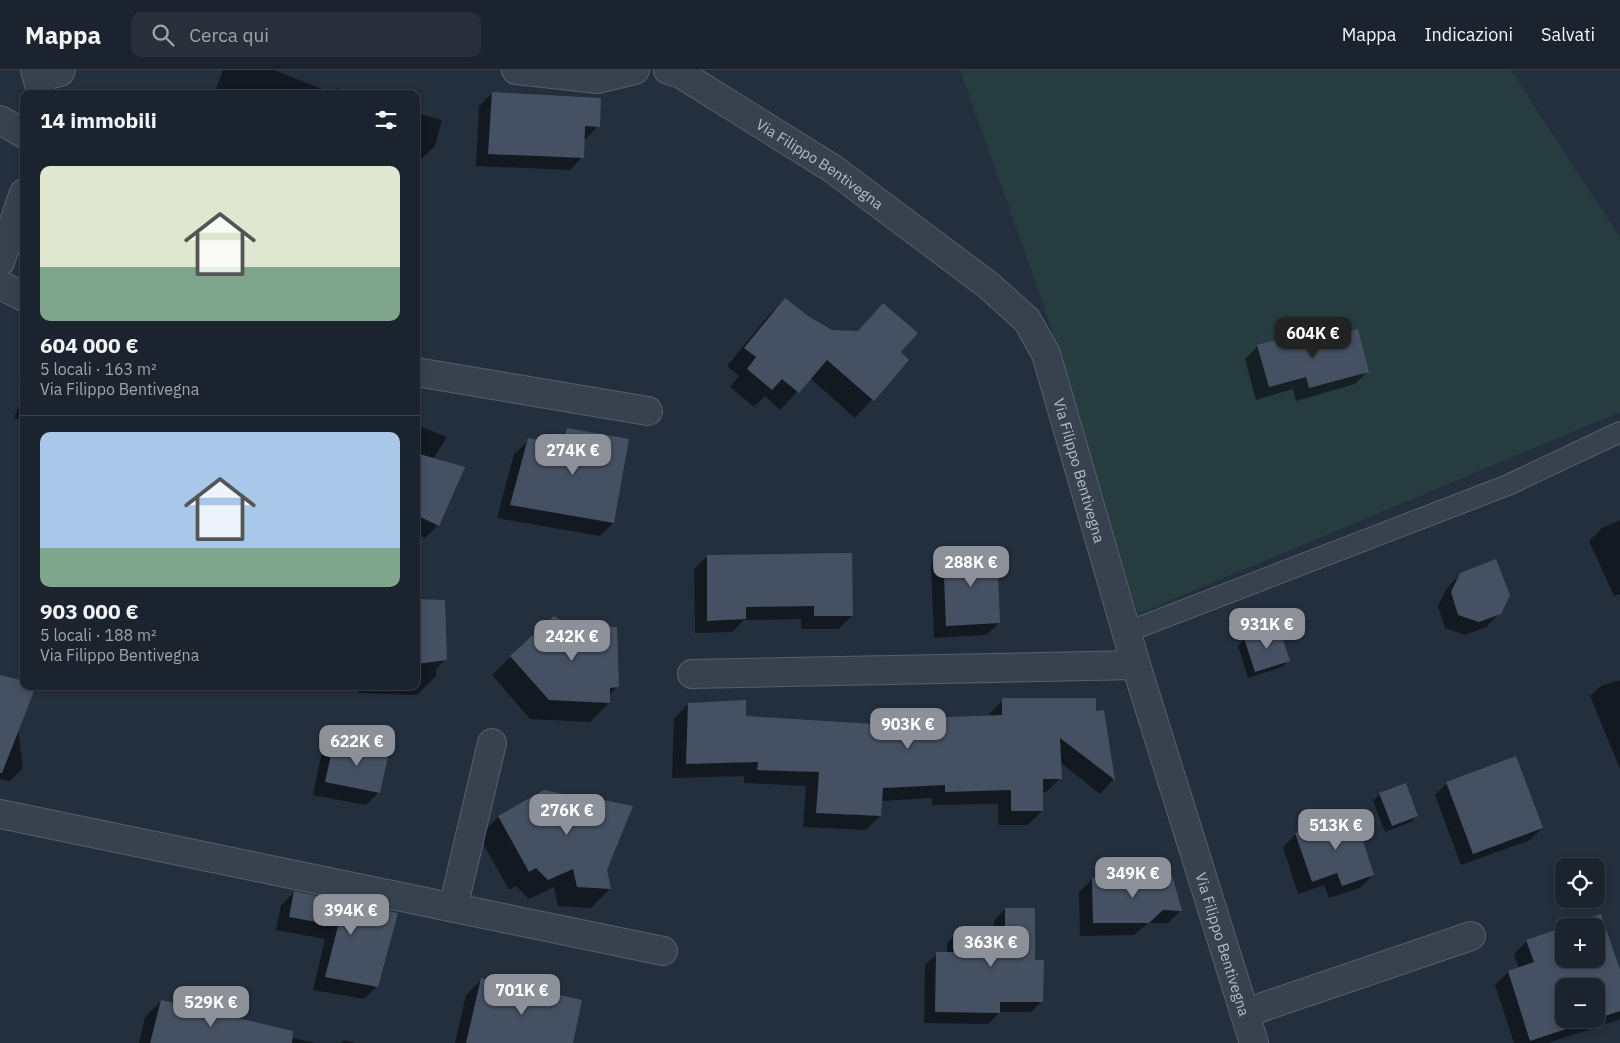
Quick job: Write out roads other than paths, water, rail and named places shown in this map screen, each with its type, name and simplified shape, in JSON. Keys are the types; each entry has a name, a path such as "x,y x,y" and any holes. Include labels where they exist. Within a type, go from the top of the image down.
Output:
{"street":[{"path":"516,70 598,79 635,70"},
{"name":"Via Filippo Bentivegna","path":"668,70 681,74 833,169 988,285 1027,320 1046,354 1136,665 1254,1043"},
{"path":"0,120 20,132"},
{"path":"0,262 20,204"},
{"path":"0,285 20,295"},
{"path":"420,373 648,411"},
{"path":"692,674 1136,665"},
{"path":"453,908 492,743"},
{"path":"0,814 663,951"},
{"path":"1245,1013 1471,936"}],"lane":[{"path":"1127,632 1508,485 1620,432"}]}
